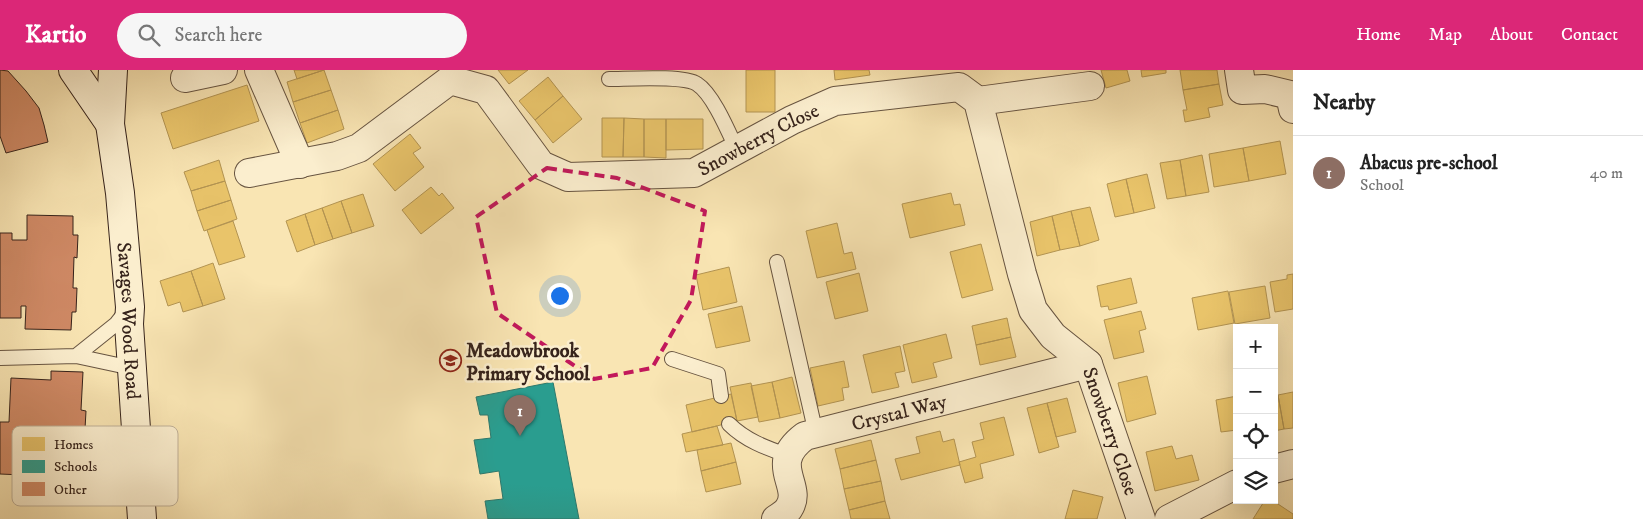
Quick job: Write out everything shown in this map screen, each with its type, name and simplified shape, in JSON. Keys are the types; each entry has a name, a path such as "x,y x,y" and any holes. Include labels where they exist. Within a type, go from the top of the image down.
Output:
{"street":[{"name":"Savages Wood Road","path":"73,70 110,124"},
{"name":"Savages Wood Road","path":"113,70 110,124 120,193 130,307 136,426"},
{"path":"185,78 223,70"},
{"path":"259,70 300,164"},
{"path":"1238,70 1242,90 1265,89 1292,98"},
{"name":"Snowberry Close","path":"248,174 337,156 359,148 450,80 486,90 541,166 568,177 694,173 792,120 835,101 959,87 978,101 1033,310 1053,336 1088,364 1142,519"},
{"path":"978,101 1090,86"},
{"name":"Crystal Way","path":"787,456 794,444 805,436 1088,364"},
{"path":"776,519 788,509 792,502 787,456"},
{"path":"1278,468 1293,464"},
{"path":"1169,519 1233,486"},
{"name":"Savages Wood Road","path":"141,506 142,519"}],"lane":[{"path":"609,79 683,79 697,83 705,91 717,110 737,150"},
{"path":"777,262 816,434"},
{"path":"76,356 116,324 130,307"},
{"path":"0,358 76,356 132,368"},
{"path":"672,359 718,374 721,396"},
{"path":"729,424 738,433 756,443 787,456"}],"highlighted area":[{"path":"547,168 617,178 705,211 691,300 652,368 594,379 497,313 476,217"}],"building: Homes":[{"path":"294,70 324,70 297,79"},
{"path":"324,70 331,90 293,102 287,82"},
{"path":"498,70 528,70 509,84"},
{"path":"746,70 775,70 775,112 746,112"},
{"path":"834,70 869,70 870,75 835,80"},
{"path":"1101,70 1127,70 1130,81 1106,88"},
{"path":"1141,70 1166,70 1166,73 1142,77"},
{"path":"1180,70 1217,70 1219,84 1183,90"},
{"path":"548,77 563,96 535,120 519,101"},
{"path":"1219,84 1223,105 1208,108 1210,117 1185,122 1183,110 1187,110 1183,90"},
{"path":"247,85 259,121 173,149 161,113"},
{"path":"331,90 338,110 300,123 293,102"},
{"path":"563,96 582,119 553,143 535,120"},
{"path":"338,110 344,129 307,143 300,123"},
{"path":"602,118 624,118 623,157 602,157"},
{"path":"624,118 644,119 644,157 623,157"},
{"path":"644,119 666,119 666,158 644,157"},
{"path":"666,119 703,119 703,149 666,150"},
{"path":"410,134 421,148 413,153 424,167 395,191 373,164"},
{"path":"1280,141 1286,174 1249,181 1243,148"},
{"path":"1243,148 1249,181 1214,187 1209,154"},
{"path":"1202,155 1209,192 1186,196 1180,160"},
{"path":"219,160 225,181 191,191 184,172"},
{"path":"1180,160 1186,196 1167,199 1160,163"},
{"path":"1147,174 1155,208 1134,213 1126,179"},
{"path":"1126,179 1134,213 1115,217 1107,184"},
{"path":"225,181 231,200 197,211 191,191"},
{"path":"431,187 439,196 442,193 454,208 421,234 402,210"},
{"path":"951,193 954,205 960,204 965,225 910,238 902,204"},
{"path":"363,194 374,226 352,233 341,201"},
{"path":"231,200 237,219 204,231 197,211"},
{"path":"341,201 352,233 333,239 322,208"},
{"path":"1090,207 1099,240 1080,246 1071,211"},
{"path":"322,208 333,239 315,245 305,214"},
{"path":"1071,211 1080,246 1060,250 1052,216"},
{"path":"305,214 315,245 297,252 286,221"},
{"path":"1052,216 1060,250 1037,256 1030,222"},
{"path":"233,221 245,257 219,265 207,230"},
{"path":"837,223 844,254 852,252 856,269 817,278 806,231"},
{"path":"981,244 993,290 962,298 950,252"},
{"path":"213,263 225,299 203,306 191,271"},
{"path":"729,267 737,302 703,310 696,275"},
{"path":"191,271 203,306 183,312 180,302 168,306 160,281"},
{"path":"859,273 868,311 835,319 826,282"},
{"path":"1293,274 1293,309 1275,312 1270,282 1287,279 1287,275"},
{"path":"1131,278 1137,303 1109,310 1108,306 1101,307 1097,286"},
{"path":"1265,286 1270,318 1235,324 1229,292"},
{"path":"1228,291 1234,323 1198,330 1192,298"},
{"path":"742,306 750,341 716,348 708,314"},
{"path":"1141,311 1146,329 1139,331 1144,352 1114,359 1104,320"},
{"path":"1007,318 1011,337 976,345 972,326"},
{"path":"946,334 952,358 933,363 937,377 912,383 903,345"},
{"path":"1011,337 1016,357 980,365 976,345"},
{"path":"900,346 905,371 895,373 899,387 872,393 863,355"},
{"path":"844,361 849,387 842,388 844,400 818,406 810,368"},
{"path":"1147,376 1156,414 1127,422 1118,383"},
{"path":"792,377 801,413 780,418 772,382"},
{"path":"772,382 780,418 759,422 751,386"},
{"path":"751,383 758,417 737,421 730,387"},
{"path":"1293,392 1293,428 1284,429 1278,395"},
{"path":"731,394 737,421 692,432 686,405"},
{"path":"1278,395 1284,429 1278,430"},
{"path":"1233,397 1233,430 1221,432 1216,400"},
{"path":"1067,398 1076,432 1056,437 1047,403"},
{"path":"1047,403 1059,447 1039,453 1027,408"},
{"path":"1004,417 1014,455 980,464 983,478 965,483 959,462 976,457 972,442 984,439 980,423"},
{"path":"717,426 723,445 686,452 682,434"},
{"path":"940,431 943,442 954,439 960,465 901,480 895,459 920,453 916,437"},
{"path":"871,440 876,460 840,469 835,449"},
{"path":"731,443 736,462 701,471 697,450"},
{"path":"1172,446 1176,459 1192,455 1199,480 1155,491 1146,452"},
{"path":"876,460 881,481 844,489 840,469"},
{"path":"736,462 741,484 706,492 701,471"},
{"path":"881,481 885,501 849,510 844,489"},
{"path":"1073,490 1103,497 1097,519 1065,519"},
{"path":"885,501 890,519 851,519 849,510"},
{"path":"1262,504 1278,504 1293,514 1293,519 1253,519"}],"building: Schools":[{"path":"553,382 579,519 488,519 485,501 503,499 499,471 480,474 474,440 491,438 488,415 480,415 476,397"}],"building: Other":[{"path":"0,70 8,71 39,108 48,142 6,153 0,136"},
{"path":"27,215 73,216 73,235 78,235 77,258 74,257 73,288 77,288 76,312 72,312 71,330 25,329 26,306 21,306 21,318 0,318 0,233 12,233 12,240 27,240"},
{"path":"51,371 83,372 81,410 86,411 85,426 12,426 12,475 0,474 0,422 9,422 11,378 51,380"}],"place":[{"name":"Meadowbrook Primary School","path":"450,361"},
{"name":"Abacus pre-school","path":"520,436"}]}
